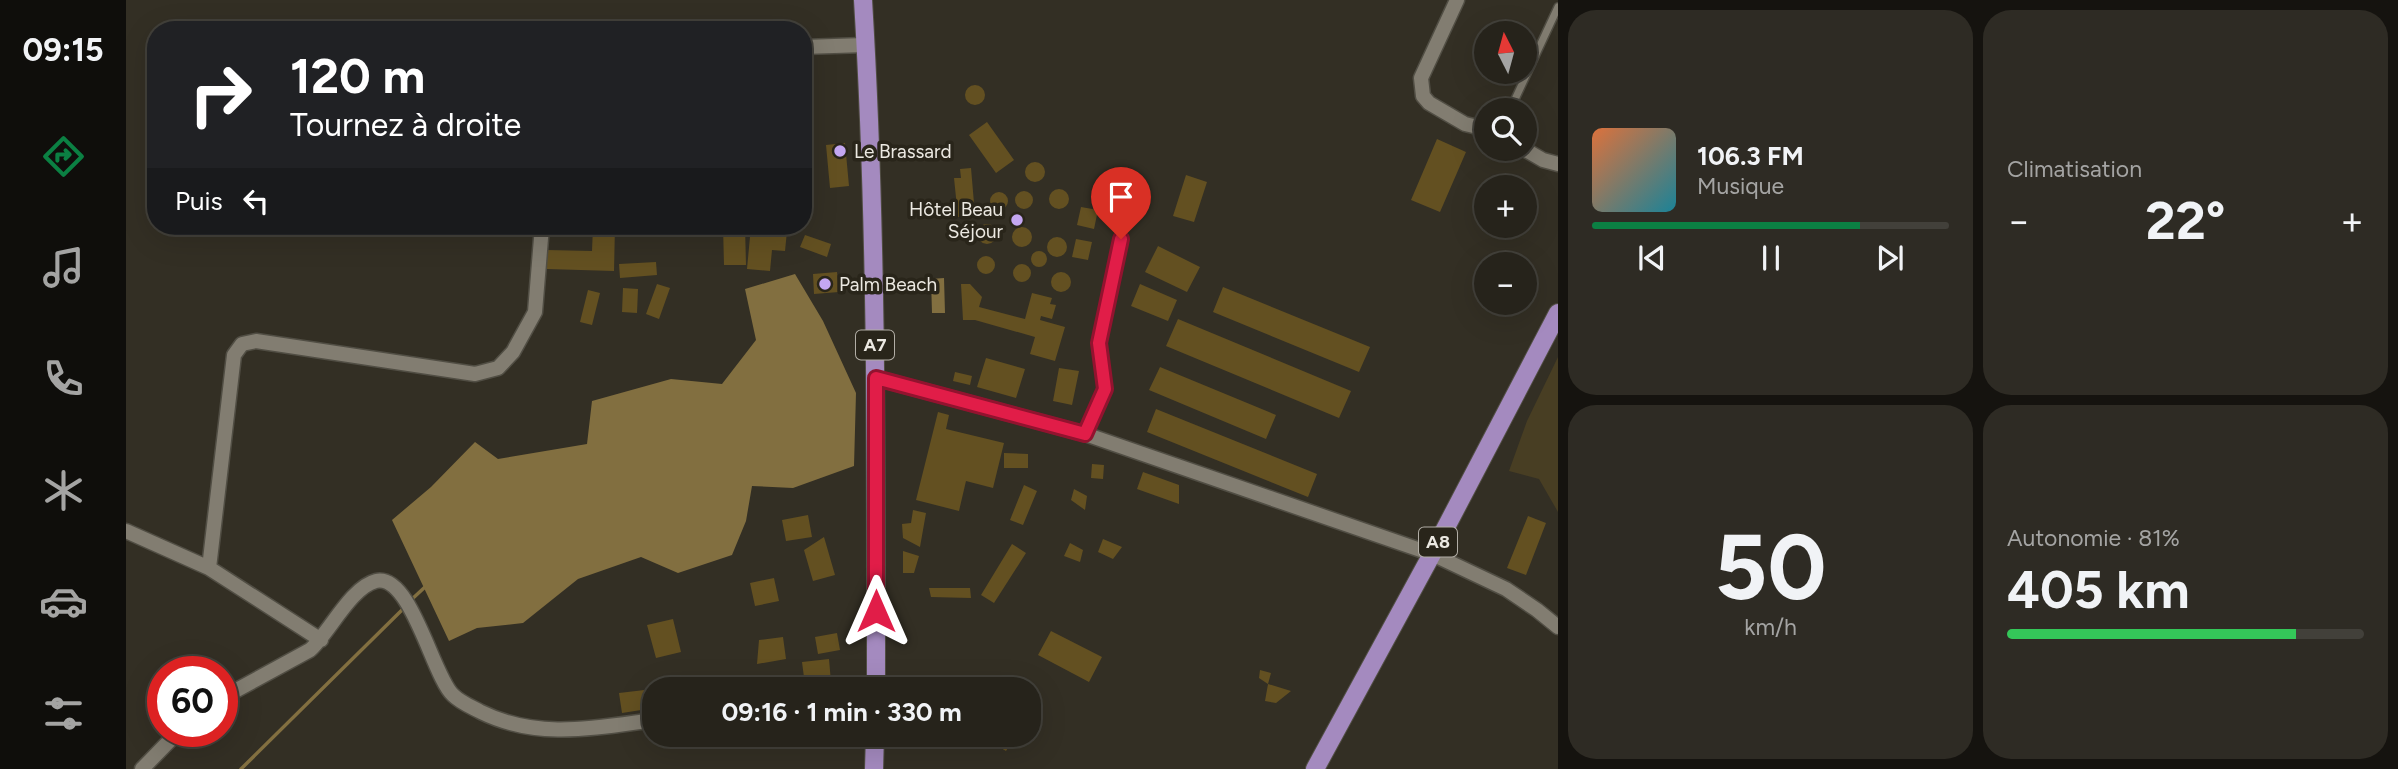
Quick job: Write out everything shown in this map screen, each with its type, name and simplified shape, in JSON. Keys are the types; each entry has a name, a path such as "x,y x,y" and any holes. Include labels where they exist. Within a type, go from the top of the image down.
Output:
{"main road":[{"name":"A7","path":"863,0 876,378 876,677"},
{"name":"A8","path":"1315,769 1432,554 1558,313"},
{"path":"874,769 875,747"}],"street":[{"path":"1457,0 1421,78 1423,96 1429,103 1465,124 1474,126"},
{"path":"812,47 865,45"},
{"path":"1537,157 1558,164"},
{"path":"209,568 234,355 242,344 256,341 475,374 498,368 513,352 535,312 541,235"},
{"path":"876,378 1085,434 1432,554 1506,589 1558,627"},
{"path":"126,531 209,568 321,640"},
{"path":"238,690 294,660 321,640 353,598 367,584 378,580 396,588 429,646 444,683 462,702 496,719 539,730 553,731 642,721"},
{"path":"142,769 163,747"}],"lane":[{"path":"1516,98 1558,7"},
{"path":"1085,434 1105,389 1099,343 1121,239"}],"shaded area":[{"path":"795,274 823,321 856,393 854,466 793,488 752,486 746,521 732,555 678,573 641,557 578,579 523,623 477,628 449,641 392,520 431,487 475,442 498,459 587,444 592,401 671,379 722,384 756,340 745,289"},
{"path":"944,278 945,313 932,313 931,279"},
{"path":"1558,357 1558,512 1539,479 1509,471 1527,421"}],"building":[{"path":"975,85 982,88 985,95 982,102 975,105 968,102 965,95 968,88"},
{"path":"987,122 1014,160 996,173 969,135"},
{"path":"1437,139 1466,152 1440,212 1411,200"},
{"path":"845,143 849,186 830,188 826,145"},
{"path":"1035,162 1042,165 1045,172 1042,179 1035,182 1028,179 1025,172 1028,165"},
{"path":"971,168 975,215 958,217 954,178 961,178 960,169"},
{"path":"1186,175 1207,182 1194,222 1173,216"},
{"path":"1059,189 1066,192 1069,199 1066,206 1059,209 1052,206 1049,199 1052,192"},
{"path":"1020,191 1028,191 1033,200 1031,207 1020,209 1015,204 1015,196"},
{"path":"995,192 1003,192 1008,201 1006,208 995,210 990,205 990,197"},
{"path":"1081,207 1098,210 1094,229 1077,225"},
{"path":"983,224 991,224 997,234 991,244 983,244 977,238 977,230"},
{"path":"1022,227 1029,230 1032,237 1029,244 1022,247 1015,244 1012,237 1015,230"},
{"path":"593,235 615,235 614,271 547,269 547,250 592,251"},
{"path":"723,235 745,235 746,265 724,265"},
{"path":"750,235 787,235 785,251 772,250 770,271 747,269"},
{"path":"805,235 831,244 827,257 800,247"},
{"path":"1057,237 1064,240 1067,247 1064,254 1057,257 1050,254 1047,247 1050,240"},
{"path":"1076,239 1092,242 1088,260 1072,257"},
{"path":"1158,246 1200,267 1187,292 1145,272"},
{"path":"1036,251 1042,251 1047,259 1045,265 1036,267 1031,262 1031,256"},
{"path":"982,256 990,256 995,265 993,272 982,274 977,269 977,261"},
{"path":"656,262 657,275 620,278 619,264"},
{"path":"1018,264 1026,264 1031,273 1029,280 1018,282 1013,277 1013,269"},
{"path":"837,272 839,292 814,294 813,274"},
{"path":"1061,272 1068,275 1071,282 1068,289 1061,292 1054,289 1051,282 1054,275"},
{"path":"657,284 670,288 659,319 646,314"},
{"path":"961,284 970,284 982,297 979,307 1025,319 1032,293 1052,298 1050,304 1056,305 1052,319 1041,316 1040,320 1065,327 1055,361 1030,354 1035,337 975,320 963,320"},
{"path":"1140,284 1177,300 1168,321 1131,306"},
{"path":"1223,287 1370,347 1359,372 1213,312"},
{"path":"623,288 638,289 637,313 622,312"},
{"path":"588,290 600,293 592,325 580,322"},
{"path":"1178,319 1351,391 1339,418 1166,346"},
{"path":"986,358 1025,369 1016,398 977,387"},
{"path":"1160,367 1276,415 1266,439 1149,390"},
{"path":"1059,368 1079,371 1072,405 1053,401"},
{"path":"955,372 972,376 970,385 953,381"},
{"path":"1156,409 1317,474 1308,497 1147,432"},
{"path":"938,412 949,415 946,429 1004,443 993,488 966,481 959,511 916,500"},
{"path":"1004,453 1028,454 1028,468 1004,468"},
{"path":"1092,464 1104,465 1103,479 1091,478"},
{"path":"1143,472 1179,485 1179,504 1137,489"},
{"path":"1024,485 1037,491 1023,525 1010,520"},
{"path":"1074,489 1087,496 1085,510 1071,500"},
{"path":"913,510 926,513 920,547 903,538 902,524 911,523"},
{"path":"808,515 812,537 786,541 782,520"},
{"path":"1528,516 1546,523 1526,575 1507,568"},
{"path":"824,537 835,575 813,581 804,550"},
{"path":"1103,539 1122,547 1113,559 1098,552"},
{"path":"1070,543 1083,550 1080,562 1064,556"},
{"path":"1012,544 1026,553 994,603 981,595"},
{"path":"903,551 919,556 914,573 903,573"},
{"path":"774,578 779,601 755,606 750,583"},
{"path":"929,588 970,588 971,598 931,597"},
{"path":"673,619 681,652 656,658 647,625"},
{"path":"1051,631 1102,657 1089,682 1038,655"},
{"path":"837,633 840,650 818,654 815,637"},
{"path":"783,637 786,659 757,664 759,640"},
{"path":"829,659 831,677 804,677 802,662"},
{"path":"1260,670 1271,673 1268,684 1259,678"},
{"path":"1268,684 1291,691 1276,703 1265,701"},
{"path":"642,690 642,710 622,713 619,693"}],"waterway":[{"path":"411,600 425,587"},
{"path":"241,769 406,606"}],"place":[{"name":"Le Brassard","path":"840,151"},
{"name":"Hôtel Beau Séjour","path":"1017,220"},
{"name":"Palm Beach","path":"825,284"}],"route":[{"path":"876,611 876,378 1085,434 1105,389 1099,343 1121,239"}]}
